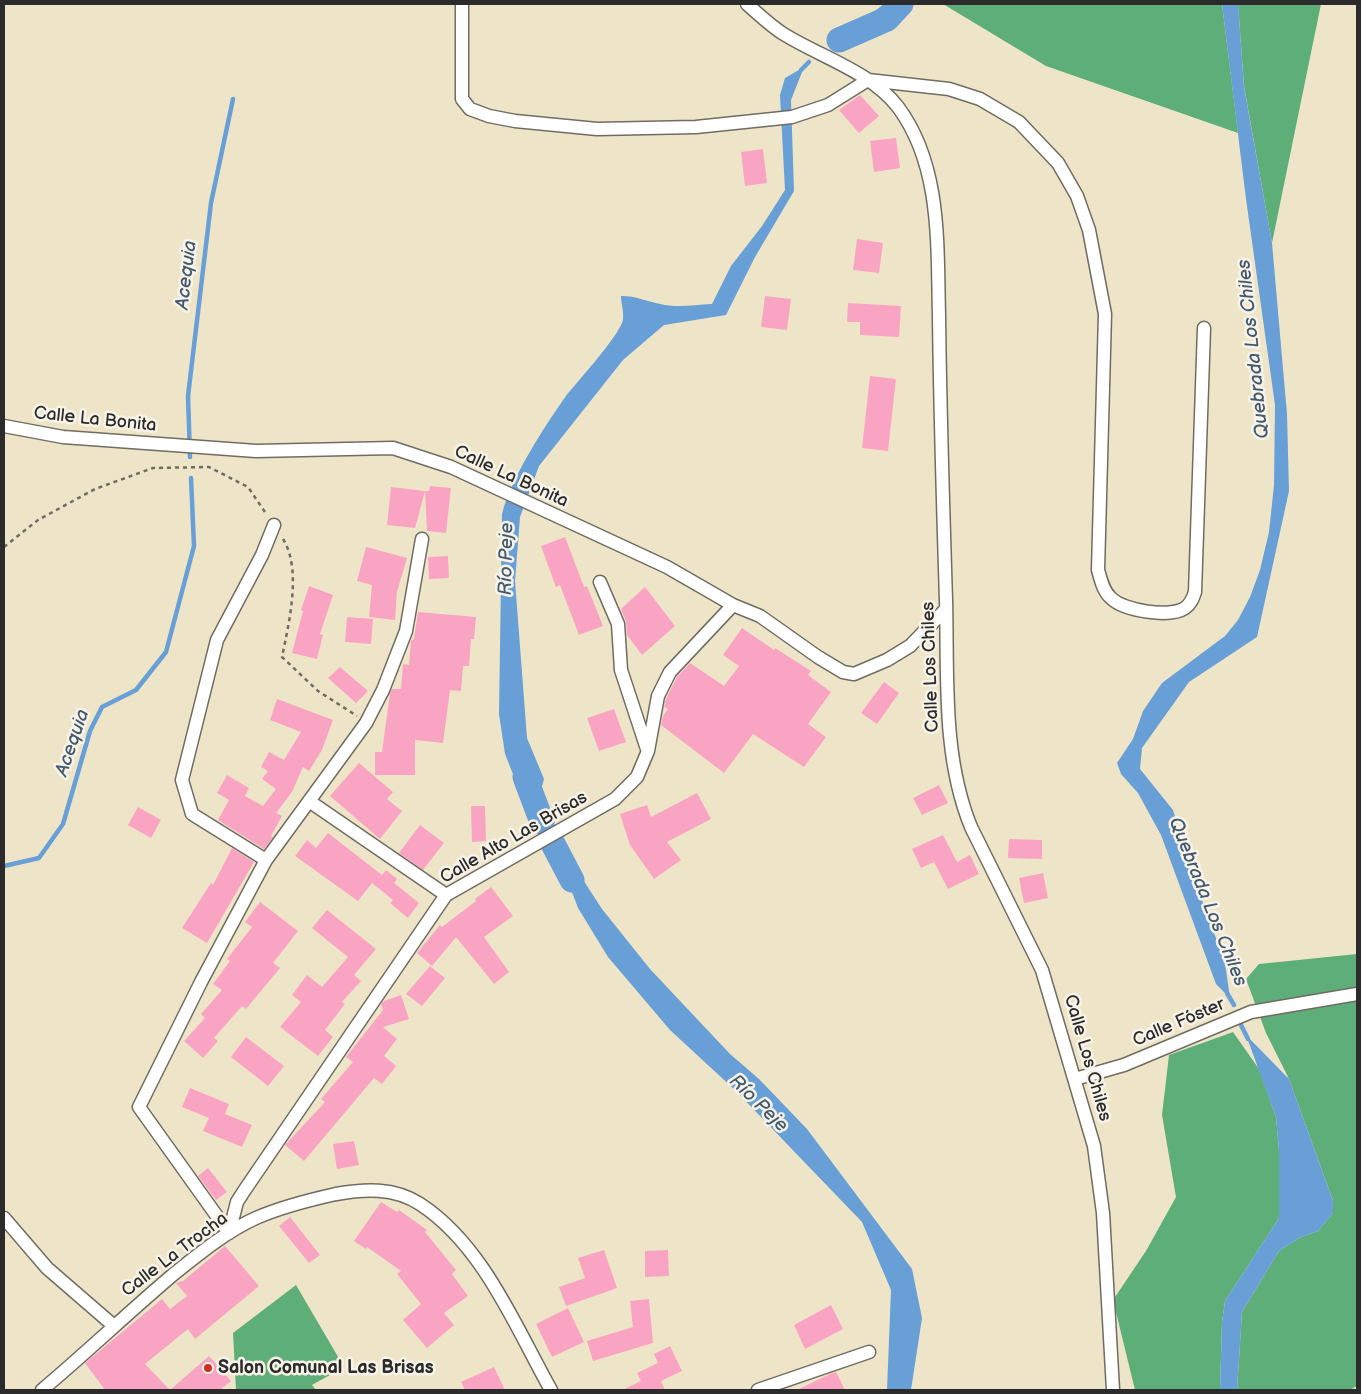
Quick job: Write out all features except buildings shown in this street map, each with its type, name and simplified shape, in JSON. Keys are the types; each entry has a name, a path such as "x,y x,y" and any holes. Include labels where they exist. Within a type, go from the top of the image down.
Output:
{"street":[{"path":"462,4 462,99 470,109 489,116 597,129 696,128 792,117 828,105 868,80 950,89 980,99 1019,122 1058,163 1077,196 1089,230 1105,314 1098,570 1102,585 1110,598 1121,606 1168,613 1185,609 1192,601 1195,592 1204,328"},
{"name":"Calle Los Chiles","path":"747,4 781,32 868,80 896,104 910,126 925,164 935,210 938,236 950,738 957,786 971,827 1042,970 1094,1146 1099,1176 1113,1390"},
{"name":"Calle La Bonita","path":"4,426 63,437 256,451 393,448 451,467 667,567 733,605 760,616 818,657 843,672 854,674 887,660 910,646 946,609"},
{"path":"266,860 192,814 182,780 217,640 262,555 274,525"},
{"path":"229,1233 139,1107 200,982 266,860 366,723 383,690 406,631 422,539"},
{"path":"600,582 618,624 622,670 648,751"},
{"name":"Calle Alto Las Brisas","path":"229,1233 241,1196 446,895 615,799 637,777 648,751 658,696 670,672 733,605"},
{"path":"309,801 446,895"},
{"name":"Calle Fóster","path":"1075,1079 1124,1066 1251,1012 1357,994"},
{"name":"Calle La Trocha","path":"42,1390 196,1256 229,1233 257,1218 310,1199 351,1191 375,1189 397,1193 419,1203 442,1221 470,1252 494,1287 551,1390"},
{"path":"4,1218 48,1268 114,1326"},
{"path":"758,1390 869,1352"}],"path":[{"path":"4,547 38,520 95,489 153,468 209,467 248,487 289,549 293,604 282,657 318,691 366,723"}],"green space":[{"path":"943,4 1222,4 1238,133 1046,66"},
{"path":"1238,4 1321,4 1272,243 1244,86"},
{"path":"1357,954 1357,1386 1350,1390 1237,1390 1242,1312 1279,1251 1299,1238 1318,1231 1333,1213 1333,1201 1289,1079 1266,1033 1246,979 1259,964"},
{"path":"1233,1032 1259,1069 1276,1117 1279,1150 1279,1218 1225,1301 1222,1322 1220,1390 1135,1390 1113,1300 1146,1251 1176,1197 1162,1115 1169,1055"},
{"path":"296,1285 344,1367 312,1385 316,1390 236,1390 233,1333"}],"water":[{"path":"884,4 909,4 881,27 865,35 847,37 855,26"},
{"path":"1222,4 1238,4 1244,87 1272,243 1287,414 1289,491 1257,637 1189,682 1142,748 1140,769 1173,810 1194,878 1225,963 1230,998 1216,984 1161,835 1138,793 1121,774 1117,763 1133,739 1143,711 1162,683 1225,636 1238,620 1250,597 1260,570 1269,532 1274,485 1275,405 1246,199"},
{"path":"804,67 791,100 794,191 755,257 726,315 664,325 623,360 539,466 520,517 515,581 527,738 544,779 536,808 525,804 505,754 499,714 502,514 506,500 520,469 548,422 621,326 623,316 621,296 673,306 712,304 731,266 762,226 785,190 780,95 785,78"},
{"path":"556,850 576,869 602,909 650,969 730,1054 759,1079 807,1129 912,1269 922,1318 911,1390 887,1390 891,1290 862,1222 735,1090 670,1030 608,957 578,908"},
{"path":"1246,1035 1289,1079 1333,1201 1333,1213 1318,1231 1299,1238 1279,1251 1242,1312 1237,1390 1220,1390 1222,1322 1225,1301 1279,1218 1279,1150 1276,1117"}],"waterway":[{"name":"Río Peje","path":"839,40 887,19 901,4"},
{"path":"801,70 809,62"},
{"name":"Acequia","path":"190,457 188,396 211,203 233,99"},
{"name":"Acequia","path":"4,866 39,858 63,824 90,731 102,707 136,690 166,652 194,546 191,478"},
{"name":"Río Peje","path":"525,777 542,822"},
{"name":"Río Peje","path":"552,842 572,880"},
{"name":"Quebrada Los Chiles","path":"1227,993 1234,1005"},
{"name":"Quebrada Los Chiles","path":"1241,1025 1248,1039"}],"place":[{"name":"Salon Comunal Las Brisas","path":"208,1368"}]}
